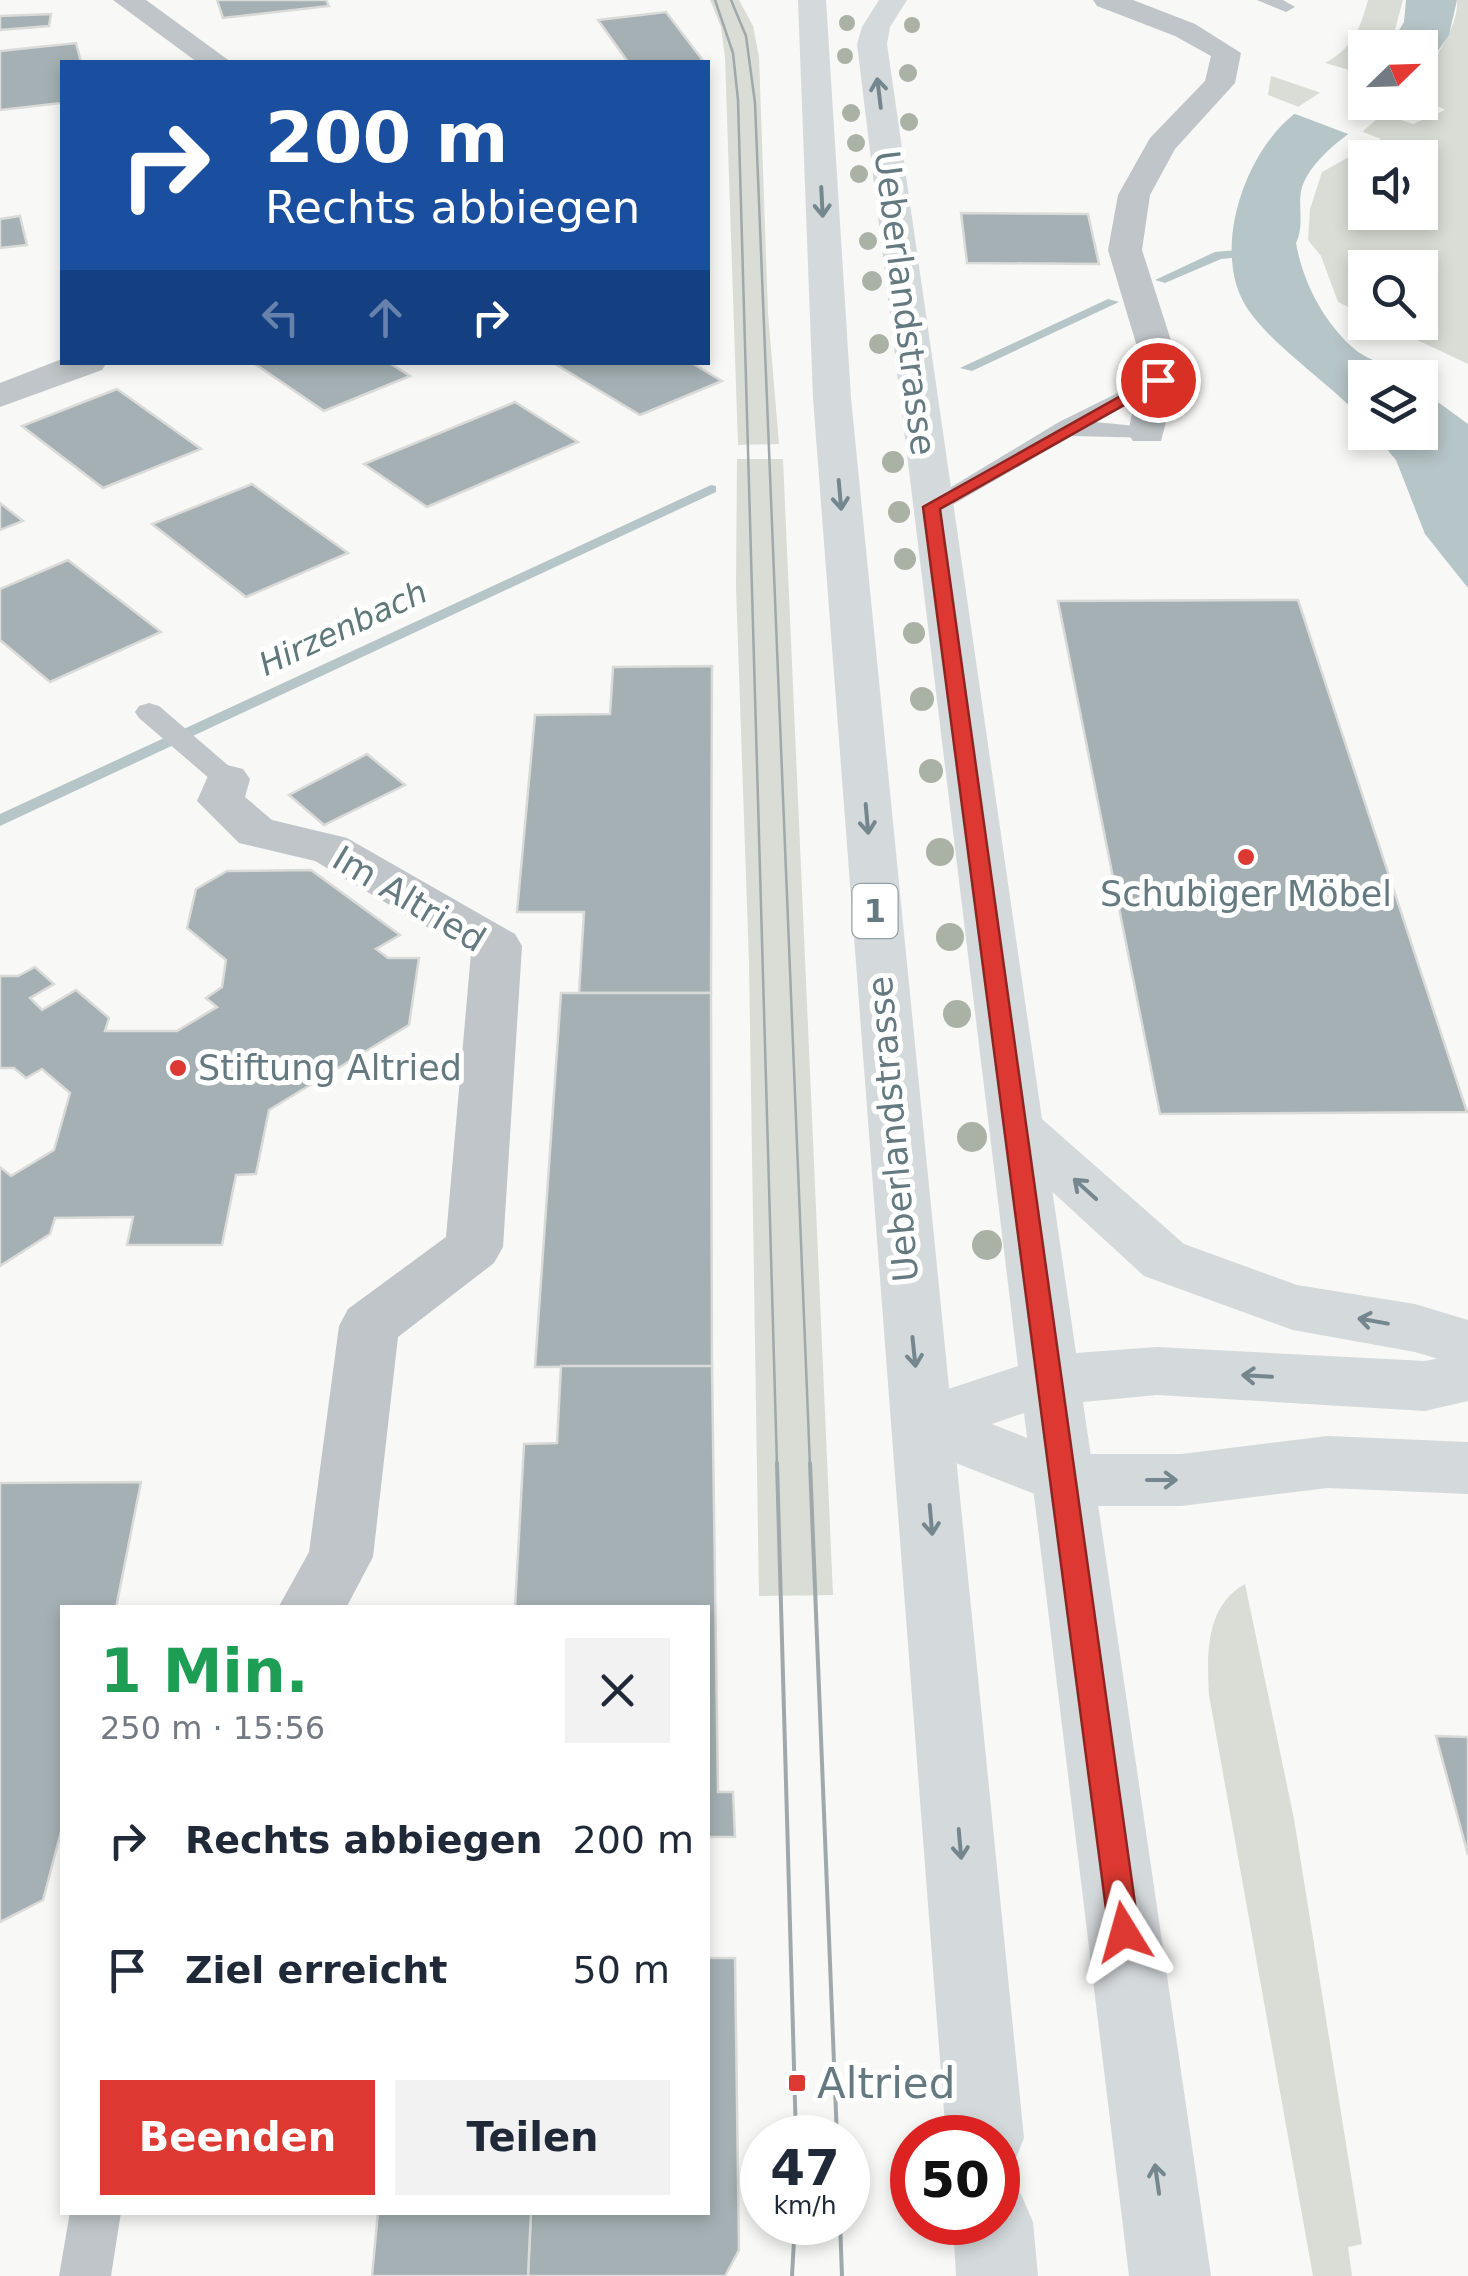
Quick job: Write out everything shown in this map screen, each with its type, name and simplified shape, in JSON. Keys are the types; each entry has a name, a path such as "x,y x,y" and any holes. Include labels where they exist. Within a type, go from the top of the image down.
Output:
{"main road":[{"name":"Ueberlandstrasse","path":"812,0 832,398 983,2115"},
{"name":"Ueberlandstrasse","path":"893,0 876,27 872,44 1170,2276"},
{"path":"1016,1127 1164,1260 1293,1307 1414,1328 1468,1344"},
{"path":"922,1423 1048,1380 1157,1371 1425,1386 1468,1377"},
{"path":"922,1423 1065,1480 1181,1480 1328,1462 1468,1468"},
{"path":"994,2245 997,2276"}],"street":[{"path":"126,0 213,60"},
{"path":"1106,0 1185,30 1226,54 1220,83 1161,145 1134,195 1126,250 1156,350 1158,380 1146,433"},
{"path":"0,396 81,365"},
{"name":"Im Altried","path":"226,779 222,801 256,832 330,849 497,946 474,1247 369,1326 341,1556 314,1605"}],"lane":[{"path":"1266,0 1286,8"},
{"path":"931,507 1158,380"},
{"path":"1068,428 1146,433"},
{"name":"Im Altried","path":"149,712 226,779"},
{"path":"86,2276 96,2215"}],"shaded area":[{"path":"710,0 739,0 753,26 759,57 768,313 779,444 738,445 725,58 721,27"},
{"path":"1368,0 1403,0 1395,30 1357,30"},
{"path":"1406,0 1457,0 1449,35 1438,51 1438,30 1399,30"},
{"path":"1457,0 1468,0 1468,364 1417,340 1438,340 1438,250 1348,250 1348,307 1338,302 1321,256 1308,240 1310,209 1322,172 1348,157 1348,230 1438,230 1438,140 1379,140 1268,95 1271,76 1348,102 1348,120 1401,120 1413,124 1438,120 1438,113 1445,110 1438,106 1438,53 1454,20"},
{"path":"1348,44 1348,69 1325,63"},
{"path":"1348,80 1348,120 1368,120 1320,158 1311,170 1301,189 1296,243 1303,272 1323,312 1341,336 1373,360 1348,360 1348,404 1264,329 1241,297 1234,274 1234,224 1249,174 1276,131 1301,109"},
{"path":"1438,402 1468,424 1468,588 1425,534 1396,460 1387,450 1438,450"},
{"path":"737,459 783,459 833,1595 759,1596 749,963 736,587"},
{"path":"1245,1584 1294,1819 1362,2244 1348,2247 1352,2276 1313,2276 1209,1695 1211,1633 1222,1605"}],"pier":[{"path":"1348,75 1348,120 1376,120 1356,137 1290,112"}],"building":[{"path":"217,0 326,0 329,6 223,18"},
{"path":"666,12 702,60 627,60 598,20"},
{"path":"51,14 49,26 0,30 0,16"},
{"path":"76,43 80,60 60,60 60,103 0,110 0,51"},
{"path":"961,213 1088,214 1099,264 967,263"},
{"path":"20,216 27,245 0,248 0,219"},
{"path":"256,365 393,365 410,376 324,411"},
{"path":"557,365 695,365 722,381 640,415"},
{"path":"117,389 201,449 103,488 22,426"},
{"path":"515,402 578,442 427,507 364,464"},
{"path":"252,484 348,553 246,597 152,524"},
{"path":"0,503 23,521 0,530"},
{"path":"68,560 161,632 50,682 0,640 0,589"},
{"name":"Schubiger Möbel","path":"1298,600 1467,1112 1160,1114 1058,601"},
{"path":"712,666 711,993 579,993 584,912 517,912 535,715 610,714 613,667"},
{"path":"367,754 405,785 324,825 289,795"},
{"name":"Stiftung Altried","path":"311,870 400,935 376,949 388,958 419,958 409,1025 269,1110 256,1174 236,1175 222,1245 127,1245 133,1217 55,1218 50,1234 0,1266 0,1167 11,1176 54,1150 70,1093 42,1069 26,1078 14,1068 0,1068 0,976 18,976 35,967 54,984 30,998 42,1010 76,990 109,1018 105,1031 177,1031 217,1007 206,998 222,987 226,960 187,928 196,889 227,871"},
{"path":"561,993 711,993 712,1366 535,1367"},
{"path":"561,1366 712,1366 718,1792 733,1792 735,1837 710,1837 710,1605 515,1605 524,1444 557,1443"},
{"path":"141,1482 117,1605 60,1605 60,1836 43,1900 0,1922 0,1483"},
{"path":"1436,1736 1468,1737 1468,1855"},
{"path":"710,1958 735,1958 739,2250 725,2276 528,2276 531,2215 710,2215"},
{"path":"378,2215 531,2215 528,2276 372,2276"}],"waterway":[{"name":"Hirzenbach","path":"1161,280 1219,255 1259,252"},
{"name":"Hirzenbach","path":"967,368 1113,302"},
{"name":"Hirzenbach","path":"0,821 711,489"}],"tram line":[{"path":"715,0 733,53 738,100 777,1466"},
{"path":"731,0 746,36 755,103 810,1466"},
{"path":"777,1463 795,2115"},
{"path":"810,1463 836,2115"},
{"path":"792,2276 794,2245"},
{"path":"841,2245 842,2276"}],"place":[{"name":"Schubiger Möbel","path":"1246,857"},
{"name":"Stiftung Altried","path":"178,1068"},
{"name":"Altried","path":"797,2083"}],"route":[{"path":"1124,1932 931,507 1158,380"}]}
